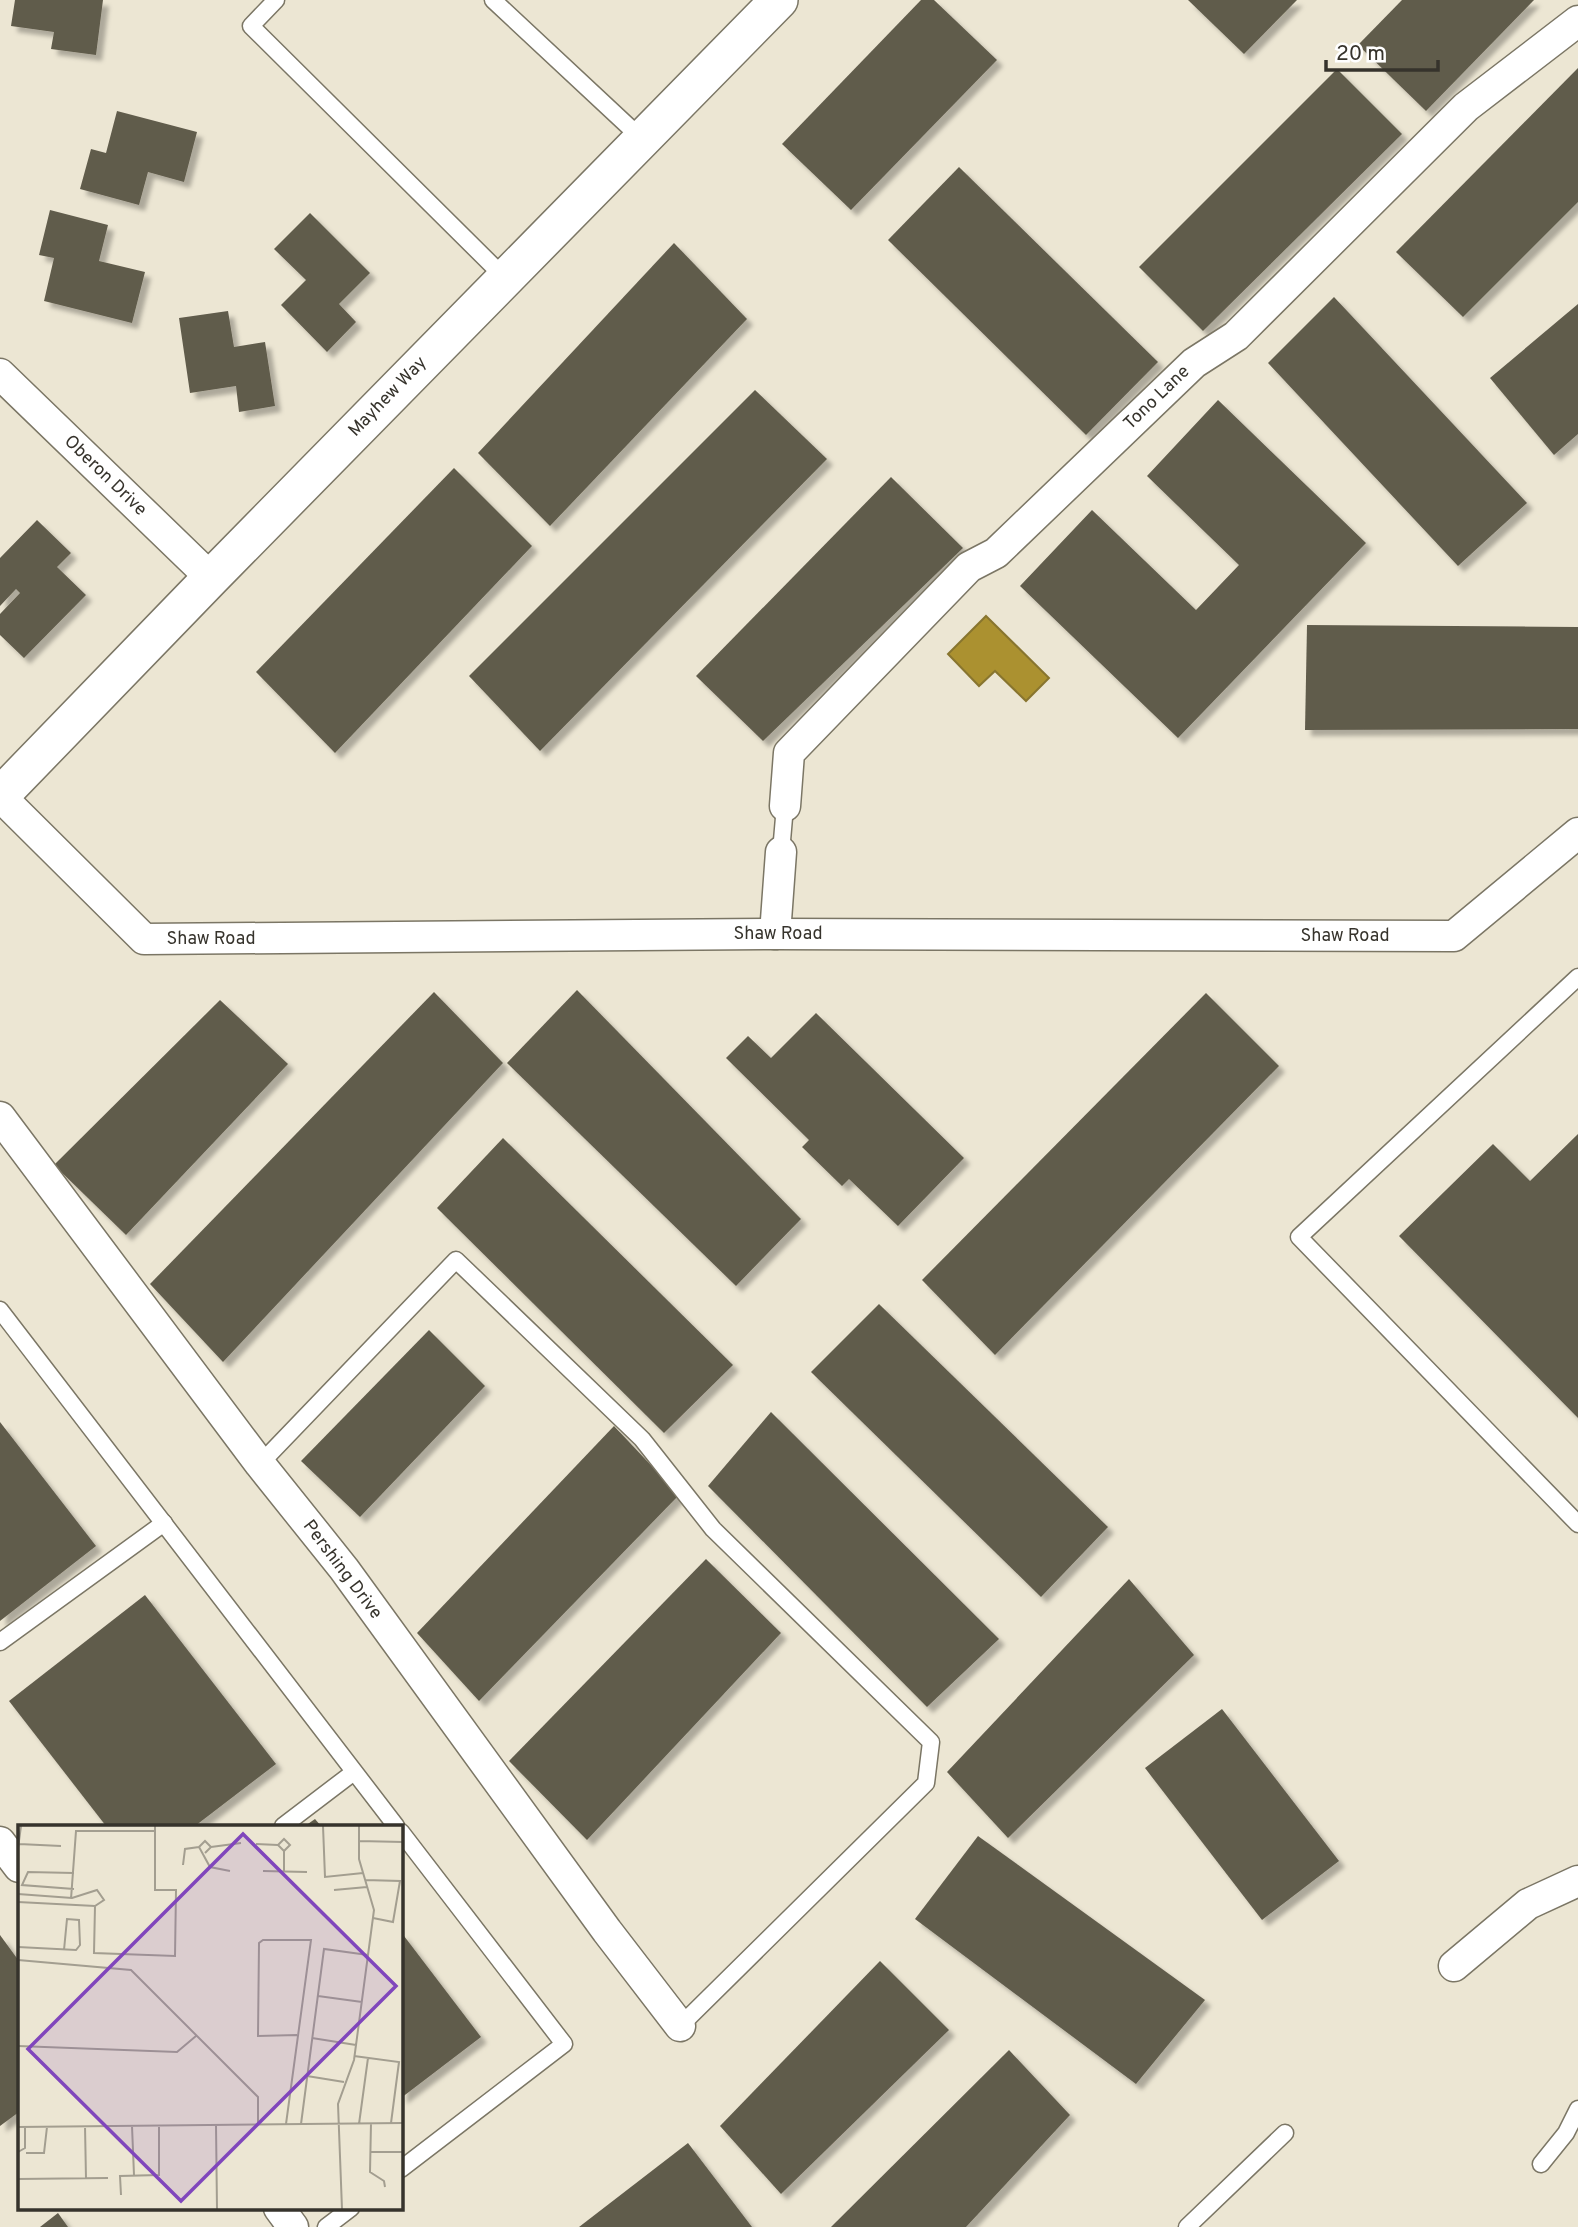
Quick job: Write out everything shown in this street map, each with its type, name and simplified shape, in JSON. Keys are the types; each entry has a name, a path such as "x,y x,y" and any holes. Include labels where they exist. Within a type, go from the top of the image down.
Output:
{"street":[{"name":"Mayhew Way","path":"0,796 779,0"},
{"name":"Tono Lane","path":"785,806 789,753 969,567 996,553 1194,363 1236,336 1466,107 1578,21"},
{"name":"Oberon Drive","path":"0,374 211,578"},
{"name":"Shaw Road","path":"0,796 144,939 775,934 1454,936 1578,833"},
{"path":"775,934 781,852"},
{"name":"Pershing Drive","path":"0,1117 260,1464 344,1569 607,1931 680,2026"},
{"path":"0,1842 18,1866"},
{"path":"1454,1966 1528,1904 1578,1881"},
{"path":"280,2210 293,2227"}],"lane":[{"path":"276,0 251,26 505,278"},
{"path":"493,0 642,139"},
{"path":"781,852 785,806"},
{"path":"1578,977 1299,1237 1578,1524"},
{"path":"260,1464 456,1260 642,1439 713,1529 931,1742 926,1783 680,2026"},
{"path":"0,1310 395,1825"},
{"path":"0,1642 164,1523"},
{"path":"284,1825 354,1772"},
{"path":"402,1833 564,2044 402,2168"},
{"path":"1541,2164 1566,2133 1578,2109"},
{"path":"1187,2227 1284,2133"},
{"path":"326,2227 348,2210"}],"shaded area":[{"path":"986,616 1049,678 1026,701 995,671 979,686 948,654"}],"building":[{"path":"15,0 103,0 96,55 51,49 54,32 11,26"},
{"path":"921,0 934,0 997,60 851,210 782,144"},
{"path":"1188,0 1297,0 1244,54"},
{"path":"1402,0 1534,0 1426,111 1358,45"},
{"path":"1578,68 1578,202 1463,317 1396,252"},
{"path":"1337,69 1402,134 1203,331 1139,267"},
{"path":"117,111 197,132 184,182 148,172 139,205 80,189 91,149 106,153"},
{"path":"959,167 1158,362 1086,435 888,240"},
{"path":"50,210 108,225 99,261 145,272 132,323 44,301 54,258 39,255"},
{"path":"310,213 370,273 339,304 356,322 327,352 281,305 306,280 274,249"},
{"path":"674,243 747,319 550,526 478,453"},
{"path":"1334,297 1527,503 1458,566 1268,363"},
{"path":"1578,304 1578,434 1554,455 1490,378"},
{"path":"228,311 234,347 265,342 275,406 239,412 236,386 190,393 179,318"},
{"path":"755,390 827,459 540,751 469,676"},
{"path":"1218,400 1366,543 1178,738 1020,586 1092,510 1196,610 1239,565 1147,476"},
{"path":"454,468 532,546 335,753 256,672"},
{"path":"891,477 963,548 763,741 696,676"},
{"path":"37,520 71,553 57,567 86,595 24,658 0,635 0,614 20,593 16,589 0,606 0,558"},
{"path":"1307,625 1578,627 1578,729 1305,730"},
{"path":"577,990 801,1219 736,1286 507,1063"},
{"path":"434,992 503,1063 223,1362 150,1284"},
{"path":"1206,993 1279,1066 995,1355 922,1280"},
{"path":"220,1000 288,1064 126,1235 54,1165"},
{"path":"816,1013 964,1158 898,1226 849,1179 842,1186 802,1147 809,1140 726,1058 748,1036 771,1058"},
{"path":"1578,1134 1578,1418 1399,1236 1493,1144 1530,1181"},
{"path":"503,1138 733,1365 664,1433 437,1208"},
{"path":"879,1304 1108,1527 1041,1597 811,1372"},
{"path":"429,1330 485,1386 360,1517 301,1461"},
{"path":"771,1412 999,1639 927,1707 708,1486"},
{"path":"0,1422 96,1546 0,1621"},
{"path":"614,1426 679,1495 479,1701 417,1633"},
{"path":"706,1559 781,1633 587,1840 509,1761"},
{"path":"1129,1579 1194,1655 1008,1838 947,1772"},
{"path":"145,1595 276,1764 196,1825 105,1825 9,1701"},
{"path":"1222,1709 1339,1861 1262,1920 1145,1768"},
{"path":"315,1819 320,1825 306,1825"},
{"path":"978,1836 1205,2000 1136,2084 915,1919"},
{"path":"402,1933 481,2037 402,2097"},
{"path":"0,1935 18,1960 18,2113 0,2126"},
{"path":"880,1961 949,2030 781,2194 720,2126"},
{"path":"1009,2050 1070,2115 966,2227 831,2227"},
{"path":"688,2143 752,2227 579,2227"},
{"path":"58,2213 68,2227 40,2227"}]}
